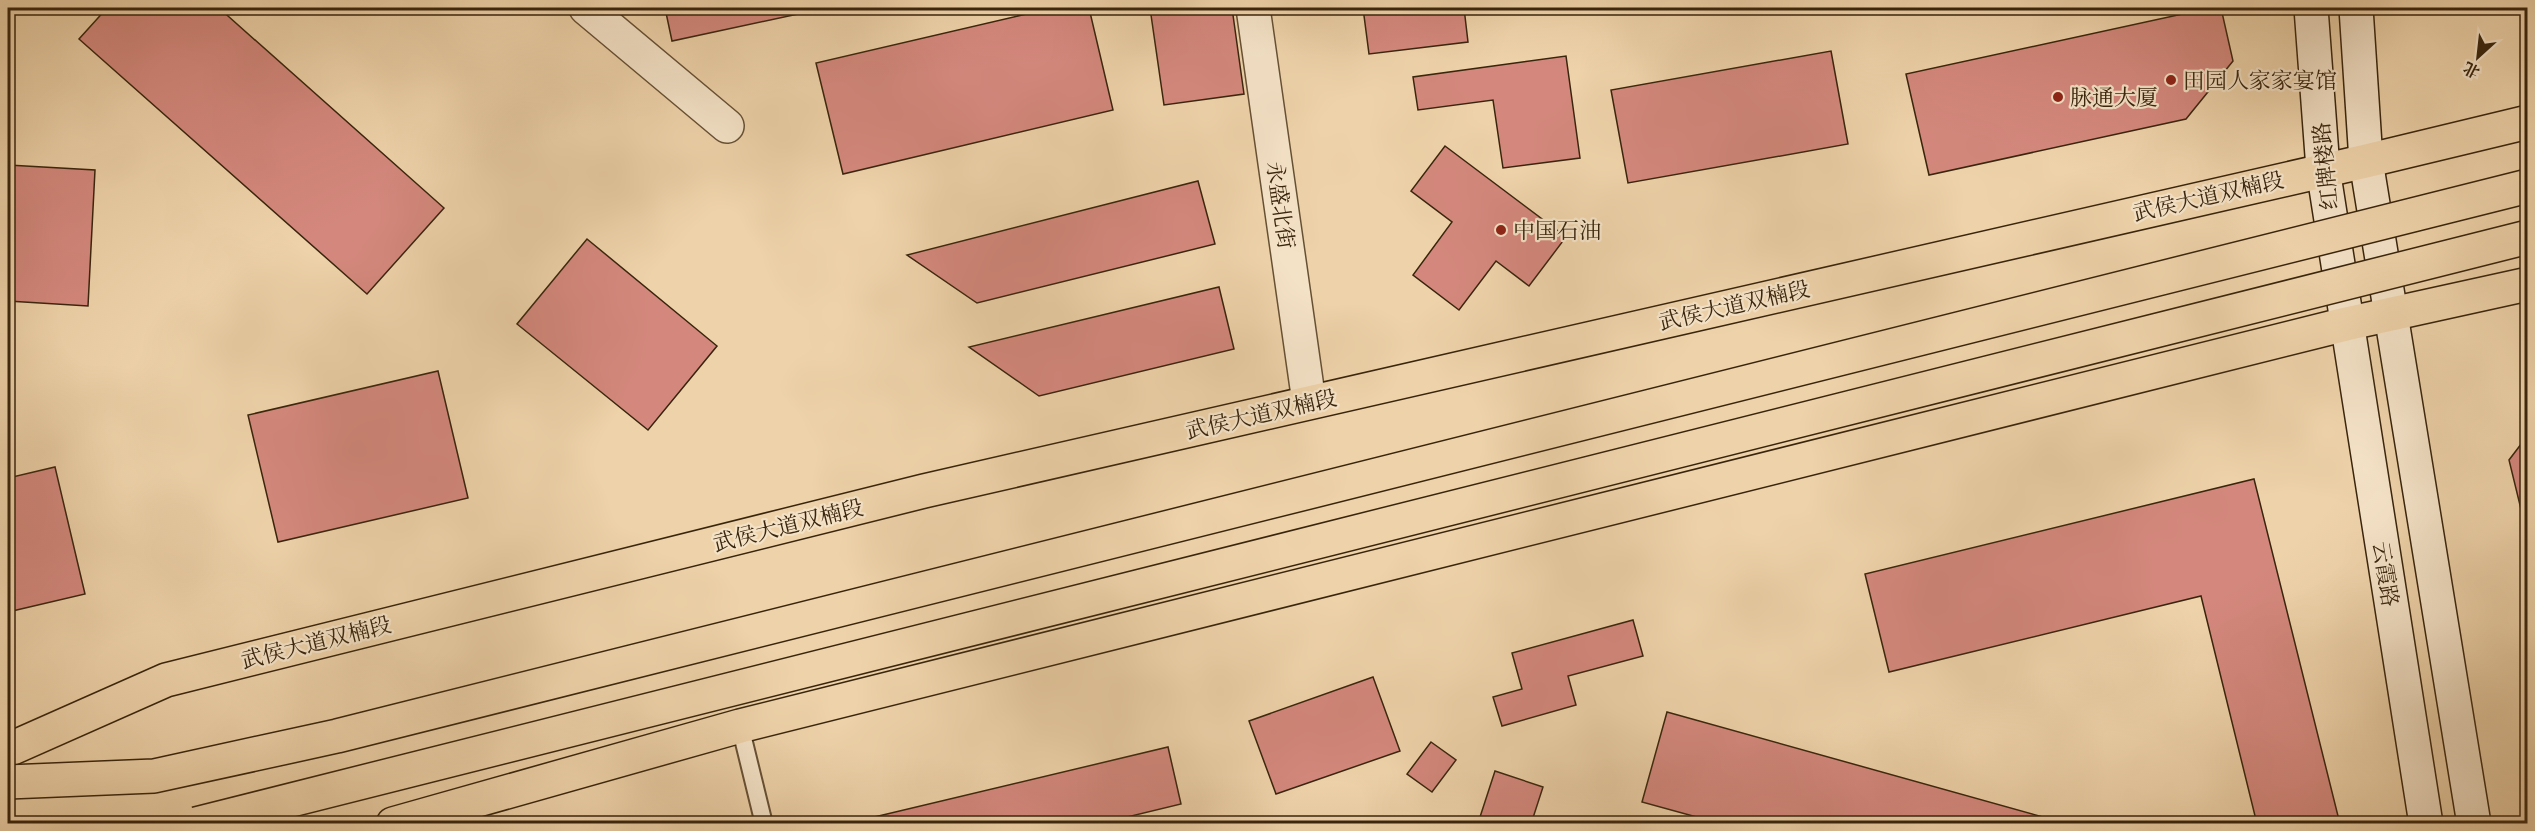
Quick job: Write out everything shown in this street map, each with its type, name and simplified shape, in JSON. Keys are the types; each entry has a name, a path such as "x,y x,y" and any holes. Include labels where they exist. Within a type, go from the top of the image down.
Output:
{"main road":[{"name":"武侯大道双楠段","path":"8,750 166,680 924,490 2528,122"},
{"path":"8,782 154,776 337,736 2528,186"},
{"path":"196,824 2528,237"},
{"path":"393,824 740,726 2346,324 2528,284"}],"street":[{"path":"586,8 727,126"},
{"name":"永盛北街","path":"1253,8 1310,402"},
{"name":"红牌楼路","path":"2311,8 2323,169 2346,324"},
{"name":"红牌楼路","path":"2356,8 2366,161 2474,824"},
{"name":"云霞路","path":"2346,324 2426,824"}],"lane":[{"path":"740,726 764,824"}],"building":[{"path":"107,8 219,8 444,208 367,294 79,39"},
{"path":"665,8 826,8 672,41"},
{"path":"1052,8 1089,8 1113,110 843,174 816,63"},
{"path":"1150,8 1232,8 1244,94 1164,105"},
{"path":"1363,8 1464,8 1468,42 1369,54"},
{"name":"脉通大厦","path":"2210,8 2221,8 2233,61 2186,119 1929,175 1906,74"},
{"path":"1831,51 1848,144 1628,183 1611,90"},
{"path":"1566,56 1580,158 1503,168 1493,100 1418,110 1413,77"},
{"name":"中国石油","path":"1445,146 1566,237 1529,286 1496,261 1459,310 1413,275 1452,222 1411,191"},
{"path":"8,165 95,170 88,306 8,301"},
{"path":"1198,181 1215,244 977,303 907,255"},
{"path":"587,239 717,346 648,430 517,324"},
{"path":"1219,287 1234,349 1039,396 969,347"},
{"path":"438,371 468,498 278,542 248,415"},
{"path":"2528,435 2528,538 2509,460"},
{"path":"55,467 85,594 8,612 8,478"},
{"path":"2254,479 2340,824 2257,824 2201,596 1889,672 1865,574"},
{"path":"1633,620 1643,656 1568,676 1576,705 1502,726 1493,697 1522,689 1512,653"},
{"path":"1373,677 1400,751 1276,794 1249,721"},
{"path":"1667,712 2068,824 1722,824 1642,802"},
{"path":"1431,742 1456,760 1432,792 1407,774"},
{"path":"1168,747 1181,804 1127,817 1129,824 845,824"},
{"path":"1495,771 1543,787 1531,824 1499,824 1480,817"}],"place":[{"name":"田园人家家宴馆","path":"2171,80"},
{"name":"脉通大厦","path":"2058,97"},
{"name":"中国石油","path":"1501,230"}]}
